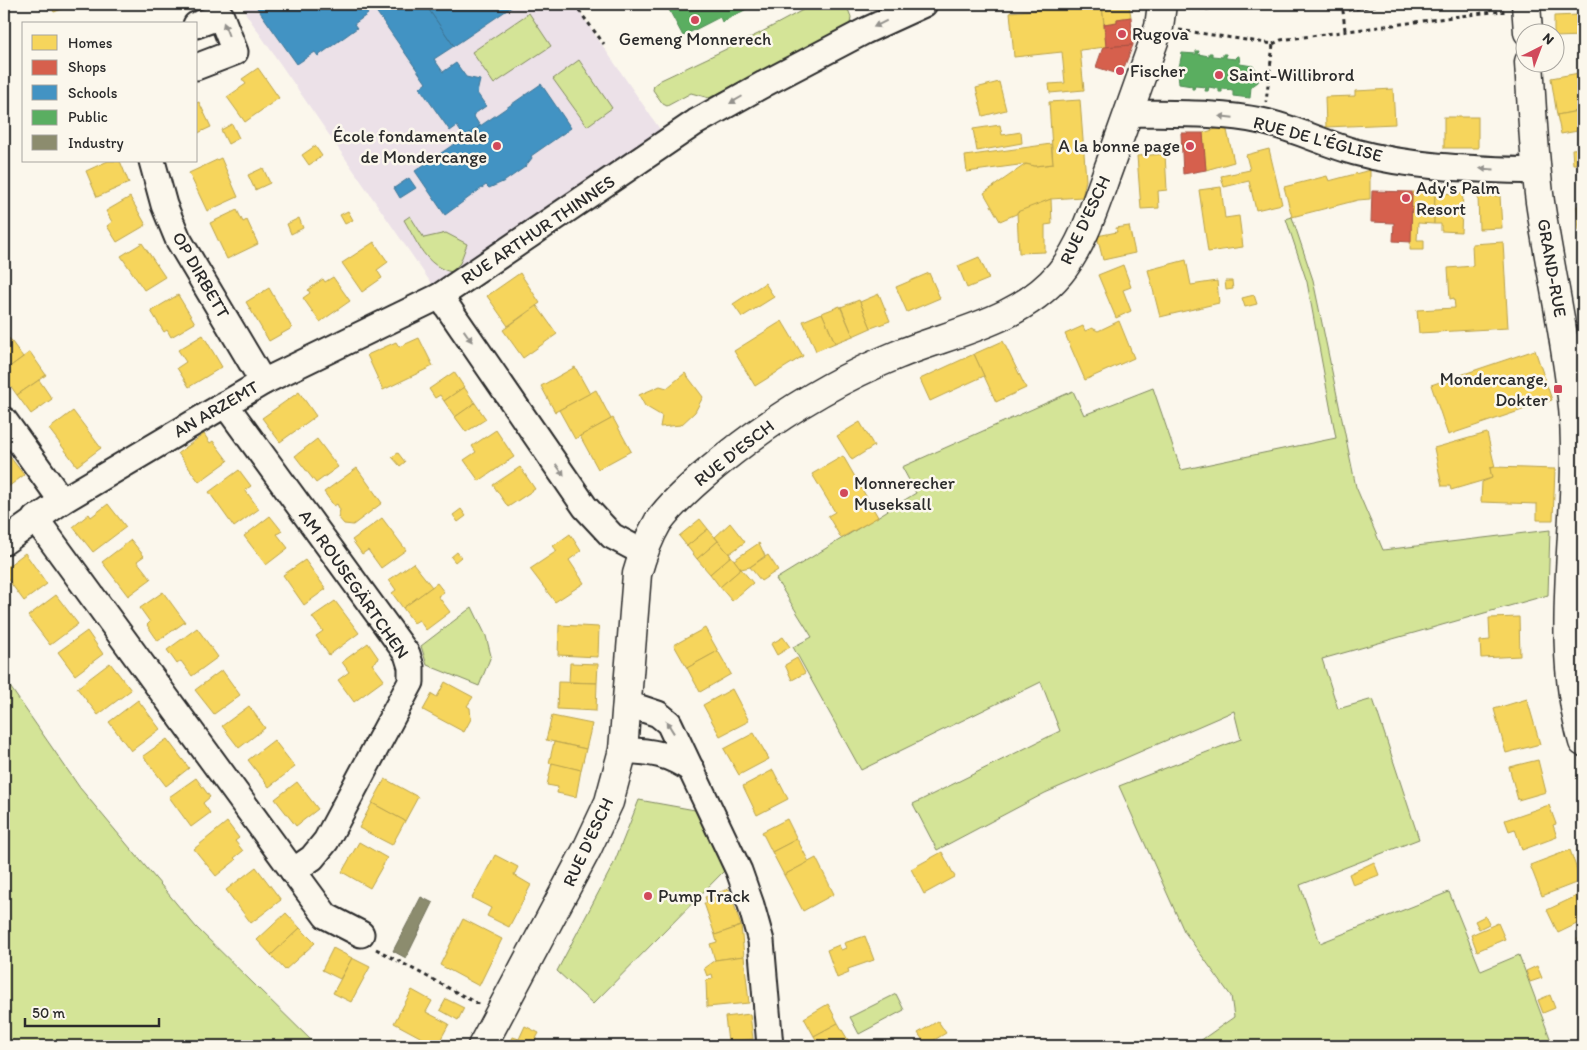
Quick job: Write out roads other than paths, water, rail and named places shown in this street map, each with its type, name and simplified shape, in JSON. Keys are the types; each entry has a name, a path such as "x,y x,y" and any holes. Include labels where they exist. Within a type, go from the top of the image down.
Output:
{"main road":[{"path":"1526,4 1527,22"},
{"name":"RUE D'ESCH","path":"482,1046 587,850 609,802 623,750 637,574 642,552 659,522 679,498 750,437 796,407 845,379 897,355 1005,316 1035,297 1060,272 1079,242 1094,210 1129,113 1160,15"},
{"name":"GRAND-RUE","path":"1530,72 1536,171 1578,409 1567,600 1571,678 1583,742"}],"street":[{"name":"RUE ARTHUR THINNES","path":"440,296 696,122 865,31 924,4"},
{"path":"198,24 221,16 235,52 198,66"},
{"name":"RUE DE L'ÉGLISE","path":"1129,113 1220,116 1261,121 1355,152 1401,161 1477,169 1536,171"},
{"name":"OP DIRBETT","path":"152,162 164,205 178,239 263,382"},
{"name":"AN ARZEMT","path":"4,542 35,518 62,501 263,382 440,296"},
{"path":"440,296 585,508 612,536 642,552"},
{"name":"AM ROUSEGÄRTCHEN","path":"225,404 407,654 411,667 411,682 326,841 312,858 293,871"},
{"path":"4,420 62,501"},
{"path":"35,518 326,916 361,934"},
{"path":"628,704 658,714 669,723 738,871 754,914 761,941 770,1046"},
{"path":"623,750 655,752 674,758 692,770"}],"place":[{"name":"Gemeng Monnerech","path":"695,20"},
{"name":"Rugova","path":"1122,34"},
{"name":"Fischer","path":"1120,71"},
{"name":"Saint-Willibrord","path":"1219,75"},
{"name":"École fondamentale de Mondercange","path":"497,146"},
{"name":"A la bonne page","path":"1190,146"},
{"name":"Ady's Palm Resort","path":"1406,198"},
{"name":"Mondercange, Dokter","path":"1558,389"},
{"name":"Monnerecher Museksall","path":"844,493"},
{"name":"Pump Track","path":"648,896"}]}
